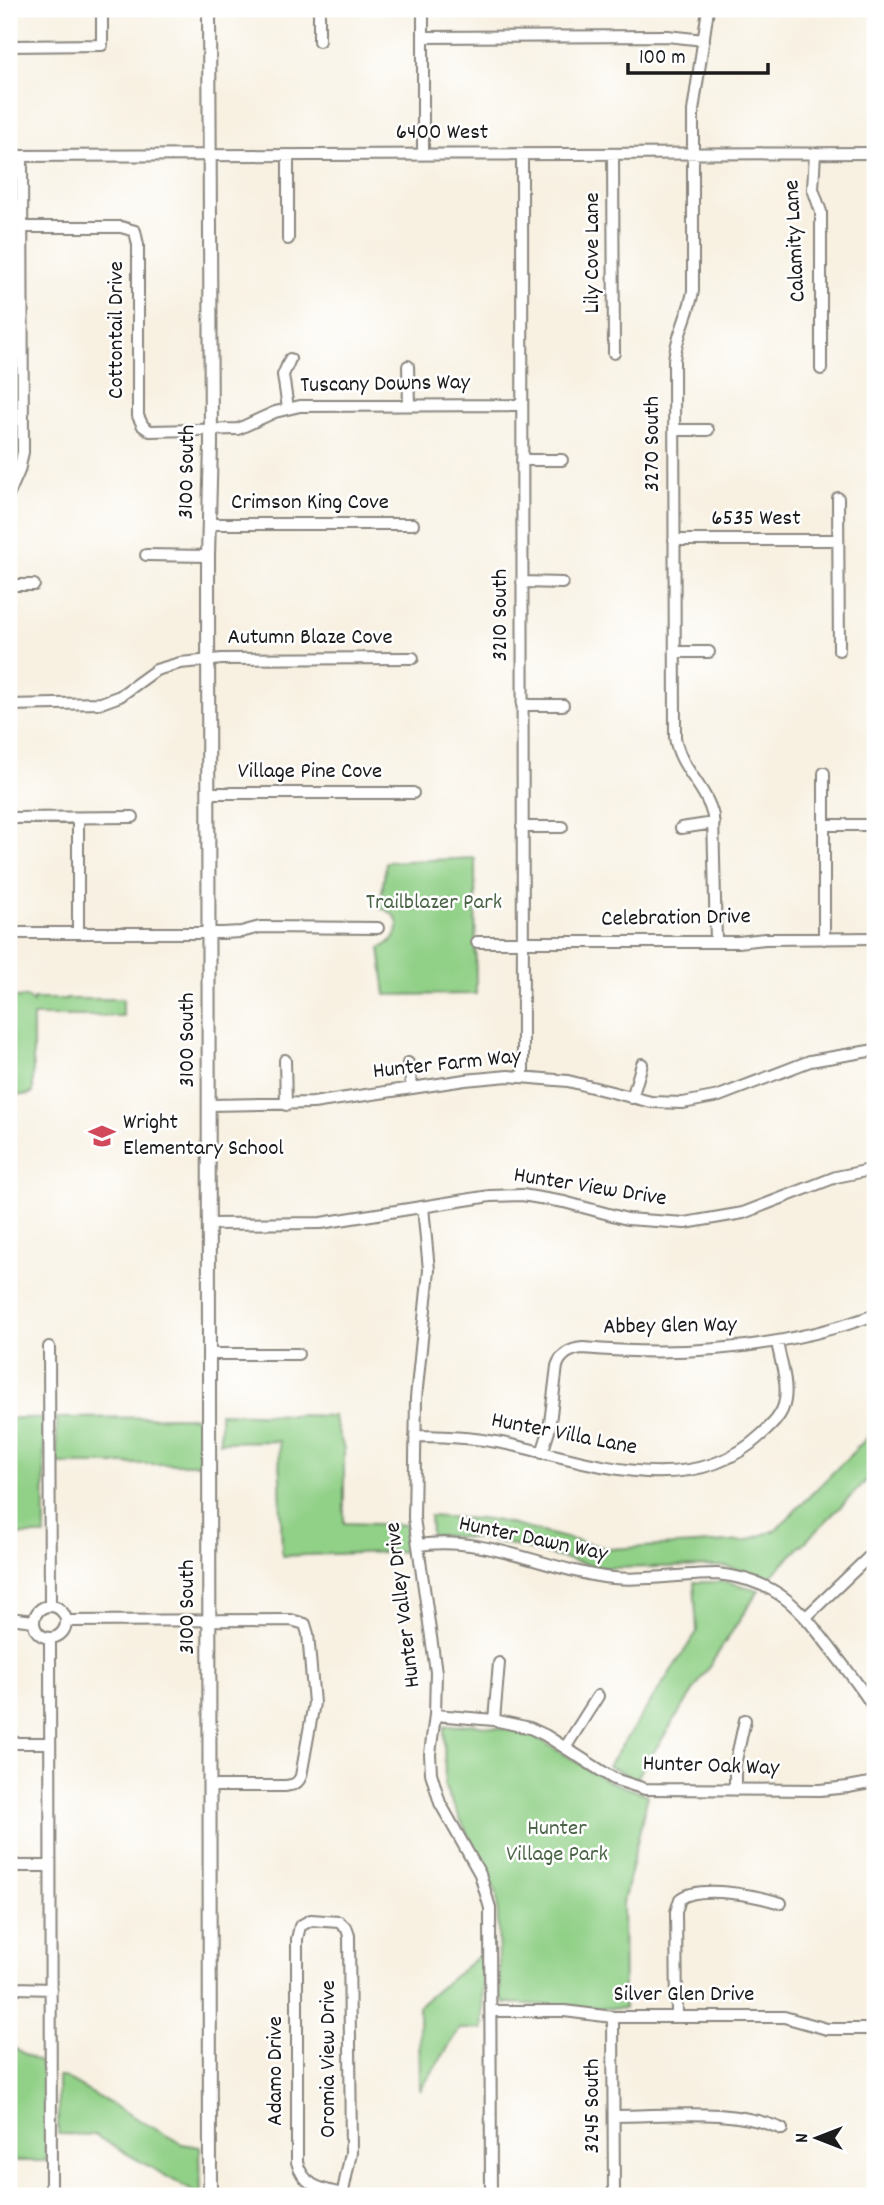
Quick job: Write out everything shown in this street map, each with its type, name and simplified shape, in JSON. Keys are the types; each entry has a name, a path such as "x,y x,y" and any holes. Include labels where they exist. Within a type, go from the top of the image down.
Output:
{"main road":[{"name":"3100 South","path":"209,9 210,2196"}],"street":[{"path":"9,46 102,45 102,9"},
{"path":"319,9 319,41"},
{"path":"423,9 424,155"},
{"name":"3270 South","path":"709,9 695,97 694,285 691,303 674,352 675,737 681,759 710,804 714,823"},
{"path":"874,9 875,22"},
{"path":"424,37 667,36 704,40"},
{"name":"Calamity Lane","path":"815,153 813,189 821,212 821,369"},
{"name":"6400 West","path":"9,156 875,153"},
{"name":"3210 South","path":"522,154 523,1076"},
{"name":"Lily Cove Lane","path":"613,154 614,353"},
{"path":"288,155 288,239"},
{"path":"9,494 19,471 23,452 17,350 22,156"},
{"name":"Cottontail Drive","path":"22,227 121,227 135,231 138,245 138,416 145,428"},
{"path":"288,408 283,379 290,359"},
{"path":"408,366 409,405"},
{"name":"Tuscany Downs Way","path":"145,428 156,432 238,429 288,408 300,406 522,405"},
{"path":"674,430 708,430"},
{"path":"522,460 562,460"},
{"path":"838,498 839,650"},
{"name":"Crimson King Cove","path":"208,524 413,524"},
{"name":"6535 West","path":"674,540 838,540"},
{"path":"146,555 208,556"},
{"path":"522,583 562,583"},
{"path":"9,585 34,585"},
{"path":"675,652 709,652"},
{"name":"Autumn Blaze Cove","path":"9,705 101,703 120,696 161,667 180,663 208,660 413,658"},
{"path":"522,705 563,705"},
{"path":"824,773 824,939"},
{"name":"Village Pine Cove","path":"208,793 413,793"},
{"path":"9,818 133,817"},
{"path":"78,818 78,933"},
{"path":"681,828 714,823 716,942"},
{"path":"824,825 875,825"},
{"path":"523,827 562,827"},
{"path":"9,933 238,933 260,928 378,928"},
{"name":"Celebration Drive","path":"477,942 716,942 875,938"},
{"name":"Hunter Farm Way","path":"209,1105 322,1102 479,1078 523,1076 584,1084 662,1104 692,1102 719,1096 766,1072 875,1050"},
{"path":"285,1060 286,1105"},
{"path":"408,1063 412,1088"},
{"path":"632,1098 642,1064"},
{"name":"Hunter View Drive","path":"209,1224 309,1224 489,1196 522,1195 564,1202 627,1219 685,1223 743,1213 836,1177 875,1169"},
{"name":"Hunter Valley Drive","path":"423,1207 429,1269 416,1398 414,1518 436,1672 436,1714 430,1754 433,1783 446,1815 480,1874 488,1897 491,2196"},
{"name":"Abbey Glen Way","path":"542,1453 549,1431 557,1366 561,1358 573,1349 683,1352 727,1349 777,1342 875,1315"},
{"name":"Hunter Villa Lane","path":"415,1436 480,1440 607,1468 639,1472 696,1468 732,1456 755,1440 782,1411 785,1390 777,1342"},
{"path":"50,1347 50,1606"},
{"path":"209,1354 298,1354"},
{"name":"Hunter Dawn Way","path":"418,1545 476,1545 600,1577 706,1574 735,1577 755,1583 787,1599 806,1617 871,1694 875,1710"},
{"path":"806,1617 875,1551"},
{"path":"50,1606 63,1612 66,1621 63,1632 50,1638 40,1634 34,1621 41,1609 50,1606"},
{"path":"9,1618 34,1621"},
{"path":"66,1621 297,1620 305,1624 314,1703 299,1782 285,1786 210,1786"},
{"path":"50,1638 51,2196"},
{"path":"494,1720 499,1663"},
{"path":"565,1748 598,1696"},
{"name":"Hunter Oak Way","path":"436,1714 494,1720 530,1728 614,1779 636,1787 661,1790 830,1790 875,1782"},
{"path":"735,1790 735,1765 745,1720"},
{"path":"9,1741 50,1743"},
{"path":"9,1863 19,1866 50,1866"},
{"path":"677,2017 676,1912 680,1899 693,1893 730,1893 762,1897 781,1903"},
{"name":"Oromia View Drive","path":"305,1922 332,1920 342,1923 347,1929 349,1939 351,2152 342,2195"},
{"name":"Adamo Drive","path":"305,1922 296,1939 297,2162 301,2173 311,2185 342,2195"},
{"path":"9,1986 51,1989"},
{"name":"Silver Glen Drive","path":"491,2011 564,2011 614,2017 783,2017 802,2020 827,2029 875,2029"},
{"name":"3245 South","path":"614,2017 614,2196"},
{"path":"614,2116 739,2116 765,2121 782,2129"}],"green space":[{"name":"Trailblazer Park","path":"475,858 476,994 386,995 380,948 393,939 398,927 394,916 380,908 386,862"},
{"path":"9,994 17,998 27,997 33,1003 33,999 123,999 123,1016 33,1016 33,1093 9,1095"},
{"path":"220,1413 333,1416 344,1449 344,1523 409,1525 412,1551 282,1556 279,1441 220,1442"},
{"path":"199,1417 199,1464 57,1464 57,1418"},
{"path":"9,1418 44,1418 45,1535 15,1535 9,1531"},
{"path":"875,1430 875,1472 770,1577 722,1566 601,1568 488,1539 431,1535 430,1516 494,1520 609,1549 745,1541 776,1530"},
{"path":"694,1582 728,1582 759,1590 636,1779 608,1766 697,1632"},
{"name":"Hunter Village Park","path":"473,1724 529,1733 606,1780 648,1795 623,1903 624,2009 505,2003 500,1996 497,1894 445,1788 444,1727"},
{"path":"482,1953 483,2029 460,2029 420,2091 419,2005"},
{"path":"9,2045 46,2066 46,2161 9,2161"},
{"path":"58,2077 63,2077 182,2144 200,2147 201,2196 94,2135 58,2134"}],"place":[{"name":"Wright Elementary School","path":"102,1136"}]}
